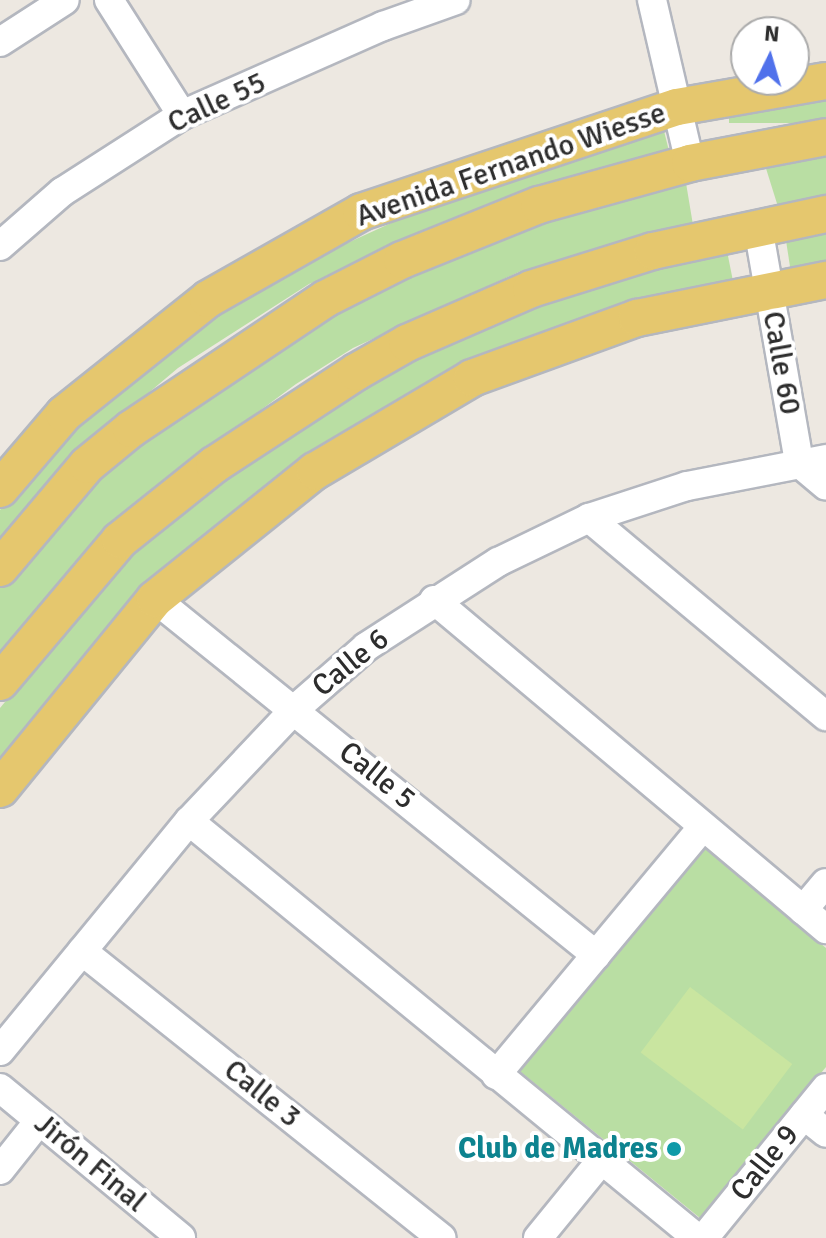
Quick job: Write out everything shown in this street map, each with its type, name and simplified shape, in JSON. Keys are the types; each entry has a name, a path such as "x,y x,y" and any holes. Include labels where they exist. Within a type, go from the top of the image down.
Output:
{"main road":[{"name":"Avenida Fernando Wiesse","path":"0,489 64,414 208,299 361,212 677,107 826,81"},
{"name":"Avenida Fernando Wiesse","path":"0,568 87,465 131,429 325,299 402,260 539,205 690,163 826,137"},
{"path":"0,682 120,540 203,473 356,372 407,343 531,289 653,251 826,214"},
{"path":"0,789 155,599 315,471 472,378 637,318 826,280"}],"street":[{"path":"0,42 65,0"},
{"path":"109,0 182,115"},
{"name":"Calle 55","path":"0,246 62,192 182,115 383,26 456,0"},
{"path":"652,0 690,163"},
{"name":"Calle 60","path":"758,227 769,291 812,461"},
{"path":"812,461 826,486"},
{"name":"Calle 6","path":"0,1051 189,821 295,709 366,647 434,600 498,562 589,518 687,486 812,461"},
{"path":"589,518 826,716"},
{"name":"Calle 5","path":"155,599 596,955"},
{"path":"434,600 826,929"},
{"path":"189,821 600,1162 697,1238"},
{"path":"496,1075 702,828"},
{"path":"803,910 826,883"},
{"name":"Calle 3","path":"82,951 441,1238"},
{"name":"Jirón Final","path":"0,1088 181,1238"},
{"name":"Calle 9","path":"704,1238 826,1088"},
{"path":"804,1115 826,1133"},
{"path":"0,1170 39,1121"},
{"path":"538,1238 600,1162"}],"green space":[{"path":"729,95 826,95 826,123 729,123"},
{"path":"664,131 670,155 550,183 309,284 178,368 70,459 0,543 0,510 53,448 202,324 273,277 459,192 547,160"},
{"path":"826,150 826,200 779,210 764,162"},
{"path":"685,177 693,225 521,271 353,348 296,384 178,471 0,660 0,588 57,519 130,448 362,292 500,233"},
{"path":"826,226 826,266 791,273 785,234"},
{"path":"726,246 734,286 498,348 424,385 343,435 0,765 0,708 109,577 149,538 316,413 511,307"},
{"path":"702,846 826,948 826,1067 700,1218 517,1069"},
{"path":"690,987 792,1064 743,1130 641,1052"}],"place":[{"name":"Club de Madres","path":"674,1149"}]}
